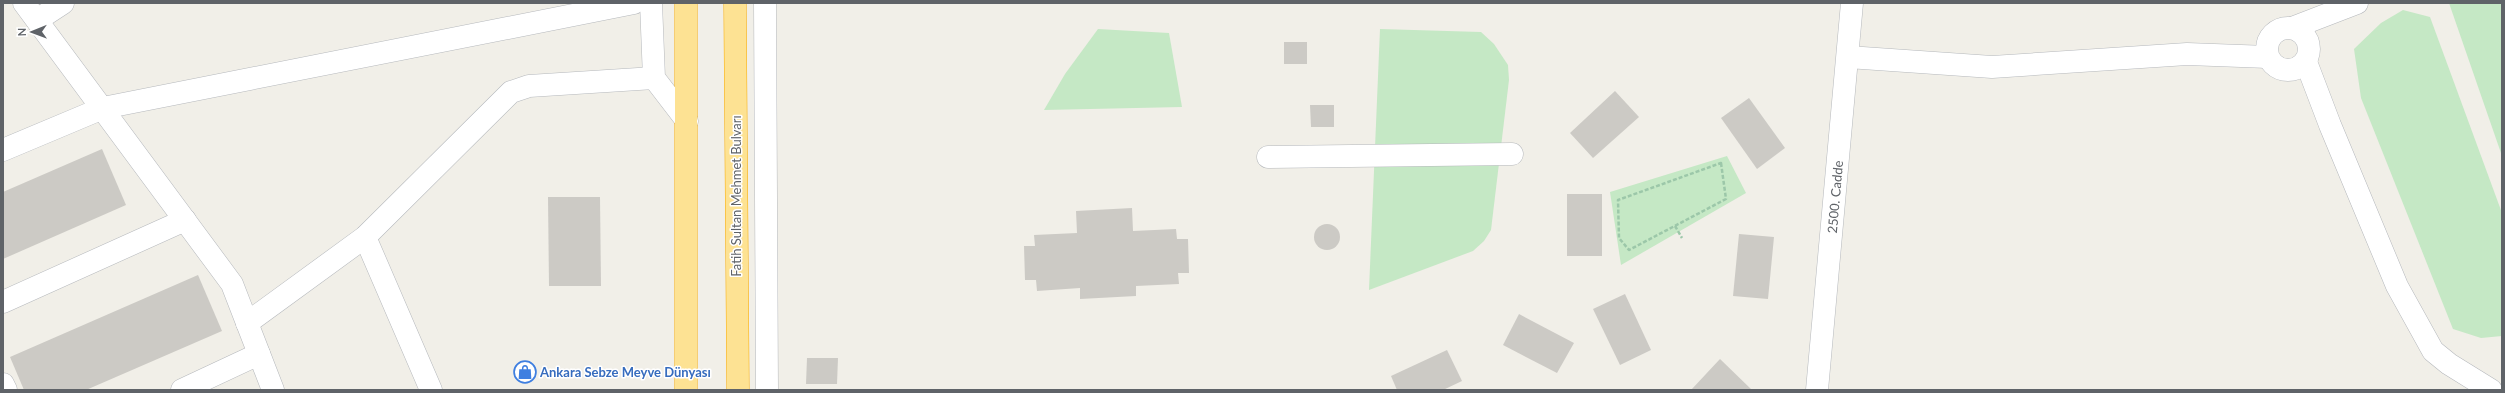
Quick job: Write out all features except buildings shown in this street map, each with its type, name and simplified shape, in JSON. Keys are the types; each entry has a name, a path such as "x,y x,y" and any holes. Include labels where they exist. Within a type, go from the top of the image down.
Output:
{"highway":[{"path":"686,3 686,390"},
{"name":"Fatih Sultan Mehmet Bulvarı","path":"735,3 738,390"}],"street":[{"path":"24,3 232,284 273,390"},
{"path":"37,20 64,3"},
{"path":"3,150 103,108 634,3"},
{"path":"651,3 654,78 687,121"},
{"path":"764,3 767,390"},
{"name":"2500. Cadde","path":"1817,390 1852,3"},
{"path":"2293,33 2310,55 2300,66 2278,68 2268,57 2268,42 2293,33 2352,4"},
{"path":"2186,54 2293,33"},
{"path":"1848,57 1992,68 2186,54 2268,57"},
{"path":"2300,66 2330,125 2397,286 2433,351 2448,364 2491,390"},
{"path":"247,323 365,237 511,92 530,86 654,78"},
{"path":"1268,157 1512,154"},
{"path":"3,302 185,220"},
{"path":"365,237 431,390"},
{"path":"182,390 259,354"},
{"path":"3,384 6,390"}],"path":[{"path":"1721,163 1726,199 1675,226 1628,250 1619,238 1618,200 1721,163"},
{"path":"1675,226 1682,238"}],"green space":[{"path":"2449,3 2502,3 2502,156"},
{"path":"2403,10 2430,17 2502,213 2502,336 2481,338 2453,329 2361,98 2354,49 2381,23"},
{"path":"1098,29 1169,33 1182,107 1044,110 1065,74"},
{"path":"1380,29 1481,32 1494,44 1508,65 1509,80 1491,230 1484,241 1473,251 1369,290"},
{"path":"1727,156 1746,193 1621,265 1610,192"}],"place":[{"name":"Ankara Sebze Meyve Dünyası","path":"525,372"}]}
